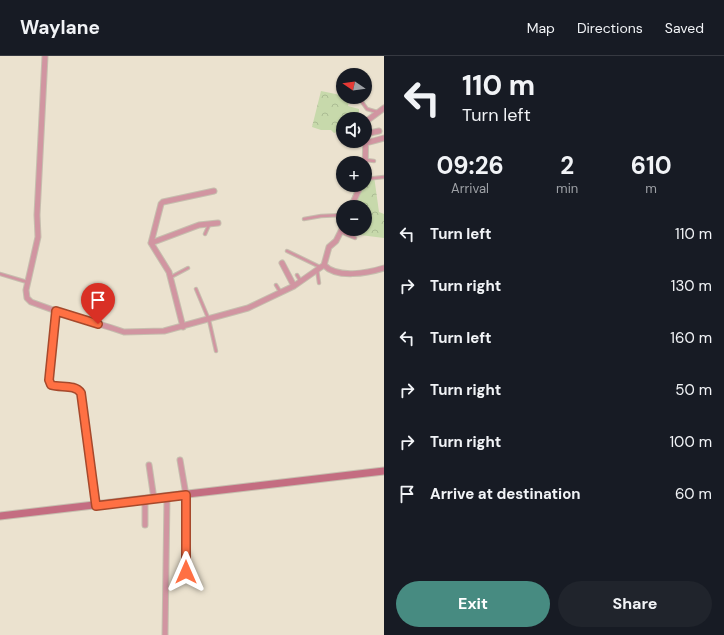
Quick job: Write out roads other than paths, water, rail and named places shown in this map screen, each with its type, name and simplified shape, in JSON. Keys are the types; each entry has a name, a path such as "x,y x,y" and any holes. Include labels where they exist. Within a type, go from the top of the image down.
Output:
{"street":[{"path":"45,56 37,215 38,237 26,290 27,298 31,302 124,332 164,332 248,308 294,286 321,267 329,247 336,241 338,236"},
{"path":"372,116 384,108"},
{"path":"372,132 379,131"},
{"path":"372,141 384,138"},
{"path":"183,327 165,263 151,243 160,204 214,191"},
{"path":"151,243 199,225 218,223"},
{"path":"282,263 294,286"},
{"path":"321,267 344,273 375,271 384,268"},
{"path":"56,311 49,380 51,385 74,387 81,393 96,506"},
{"path":"180,460 186,495 186,572"},
{"path":"149,465 154,499"},
{"path":"0,516 96,506 384,471"},
{"path":"165,635 167,497"},
{"path":"145,500 145,525"}],"lane":[{"path":"363,104 367,109 377,112"},
{"path":"372,179 384,178"},
{"path":"304,219 336,215"},
{"path":"205,234 209,225"},
{"path":"287,251 321,267 319,282"},
{"path":"170,278 188,268"},
{"path":"0,274 28,282"},
{"path":"297,274 301,281"},
{"path":"276,284 281,293"},
{"path":"196,289 209,320 216,351"}]}
